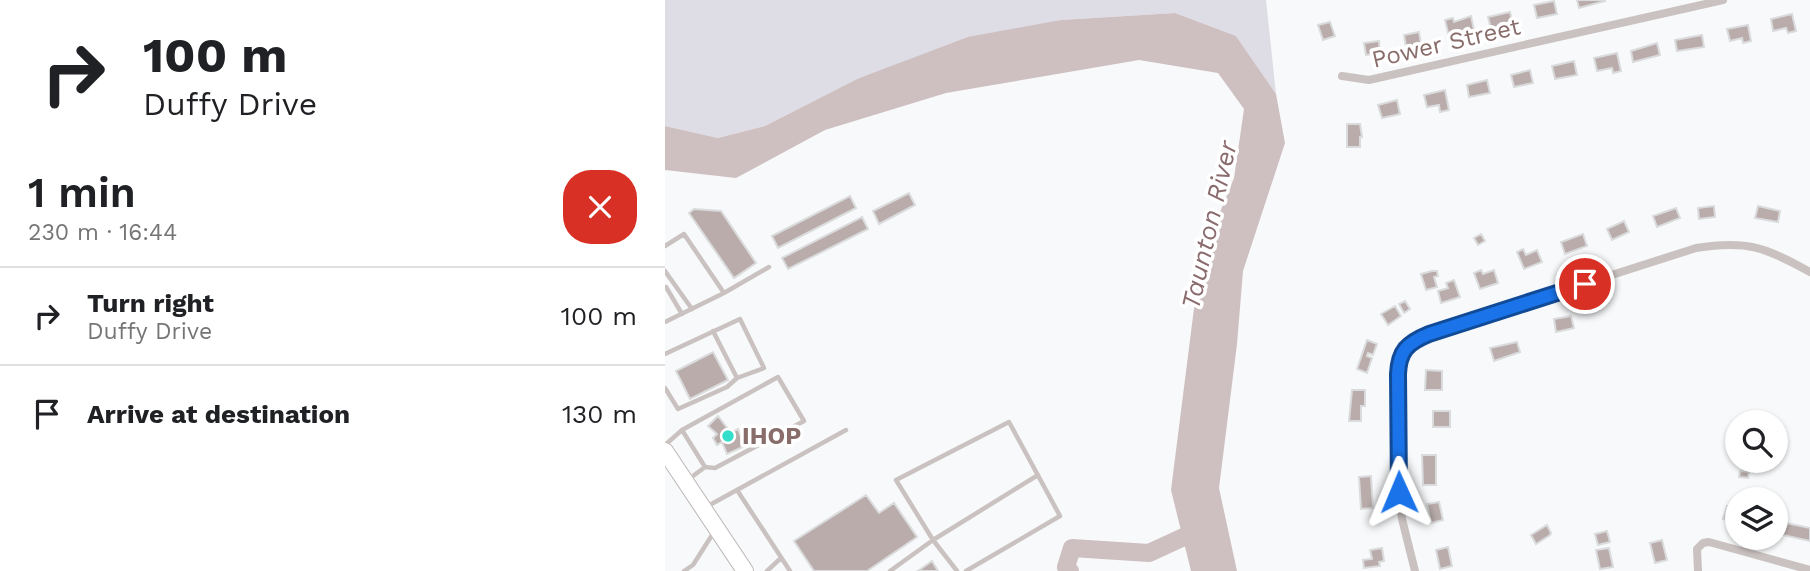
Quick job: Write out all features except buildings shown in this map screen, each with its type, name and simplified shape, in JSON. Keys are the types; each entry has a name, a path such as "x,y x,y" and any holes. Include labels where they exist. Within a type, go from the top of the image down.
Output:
{"highway":[{"path":"665,451 745,571"}],"street":[{"name":"Power Street","path":"1342,76 1369,80 1723,0"},
{"path":"1415,571 1402,519 1398,483 1399,361 1404,350 1413,342 1437,331 1696,248 1725,244 1753,246 1810,272"},
{"path":"1698,571 1696,555 1699,547 1709,542 1810,570"}],"lane":[{"path":"665,246 684,234 724,293"},
{"path":"665,321 724,293 769,267"},
{"path":"665,271 692,309"},
{"path":"666,287 682,314"},
{"path":"665,354 740,319 764,368 737,378 727,387 677,409 665,388"},
{"path":"713,331 737,378"},
{"path":"665,445 682,430 778,377 804,421 715,468 705,467 685,481"},
{"path":"957,571 933,540 896,480 1009,422 1060,516 966,571"},
{"path":"682,430 705,467"},
{"path":"704,509 846,430"},
{"path":"890,571 933,540 1038,475"},
{"path":"737,490 790,571"},
{"path":"684,571 693,565 717,528"},
{"path":"767,571 781,558"}],"shaded area":[{"path":"665,0 1266,0 1276,94 1236,36 1175,13 1061,20 857,79 765,126 718,138 665,126"},
{"path":"1175,13 1236,36 1276,94 1285,143 1243,271 1219,488 1237,571 1191,571 1171,490 1200,261 1234,178 1244,109 1218,73 1139,60 946,93 825,130 736,178 665,170 665,126 718,138 765,126 857,79 968,37 1061,20"}],"waterway":[{"path":"1070,571 1066,567 1072,548 1149,553 1201,529"}],"place":[{"name":"IHOP","path":"728,436"}],"route":[{"path":"1399,492 1398,374 1400,355 1404,350 1429,334 1585,284"}],"water label":[{"name":"Taunton River","path":"1209,225"}]}
